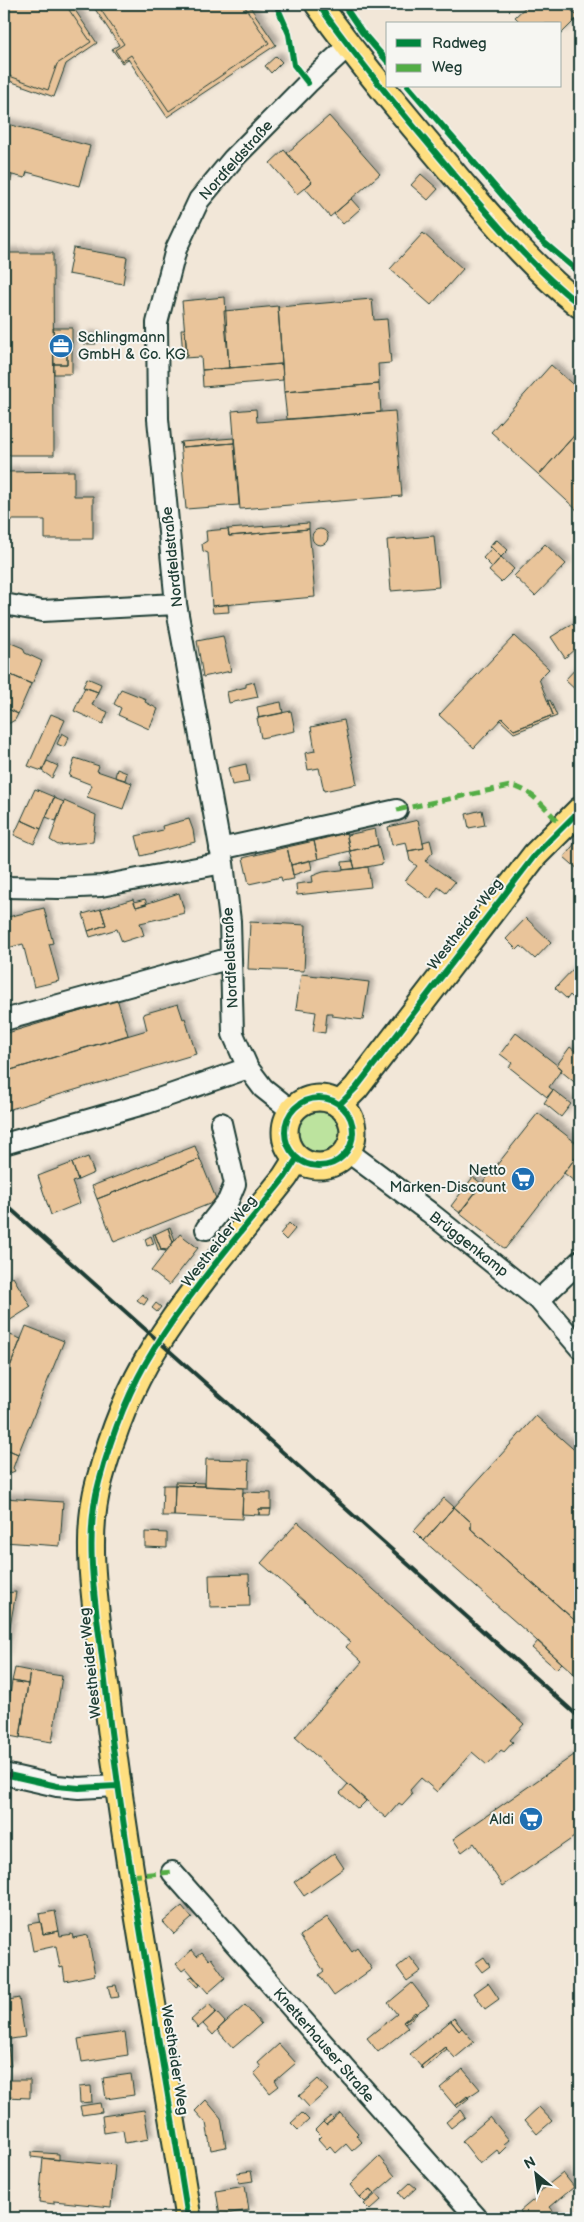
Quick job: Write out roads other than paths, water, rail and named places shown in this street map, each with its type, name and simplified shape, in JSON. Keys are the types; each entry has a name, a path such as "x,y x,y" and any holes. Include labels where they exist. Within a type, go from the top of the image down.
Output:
{"main road":[{"path":"318,4 348,46 405,118 511,240 580,305"},
{"name":"Westheider Weg","path":"339,1105 356,1088 535,855 580,810"},
{"path":"314,1098 323,1098 339,1105 351,1121 351,1141 347,1151 339,1159 329,1164 318,1166 307,1164 297,1158 286,1141 285,1130 287,1120 292,1111 298,1105 314,1098"},
{"name":"Westheider Weg","path":"188,2218 117,1786 92,1554 92,1525 98,1485 126,1406 147,1360 202,1283 255,1216 297,1158"}],"street":[{"name":"Nordfeldstraße","path":"292,1111 263,1088 248,1068 233,1034 230,921 221,856 176,604 158,419 158,323 176,249 198,200 233,159 308,82 348,46"},
{"path":"4,604 42,611 176,604"},
{"path":"4,887 59,888 100,886 397,810"},
{"path":"4,1020 231,958"},
{"path":"4,1144 148,1103 248,1068"},
{"path":"206,1229 228,1201 235,1184 221,1123"},
{"name":"Brüggenkamp","path":"347,1151 429,1212 539,1300 580,1348"},
{"path":"228,1201 255,1216"},
{"path":"539,1300 580,1261"},
{"path":"4,1774 58,1786 79,1788 117,1786"},
{"name":"Knetterhauser Straße","path":"172,1872 477,2218"}],"railway":[{"path":"4,1203 580,1718"}],"place":[{"name":"Schlingmann GmbH & Co. KG","path":"61,346"},
{"name":"Netto Marken-Discount","path":"523,1179"},
{"name":"Aldi","path":"531,1819"}]}
